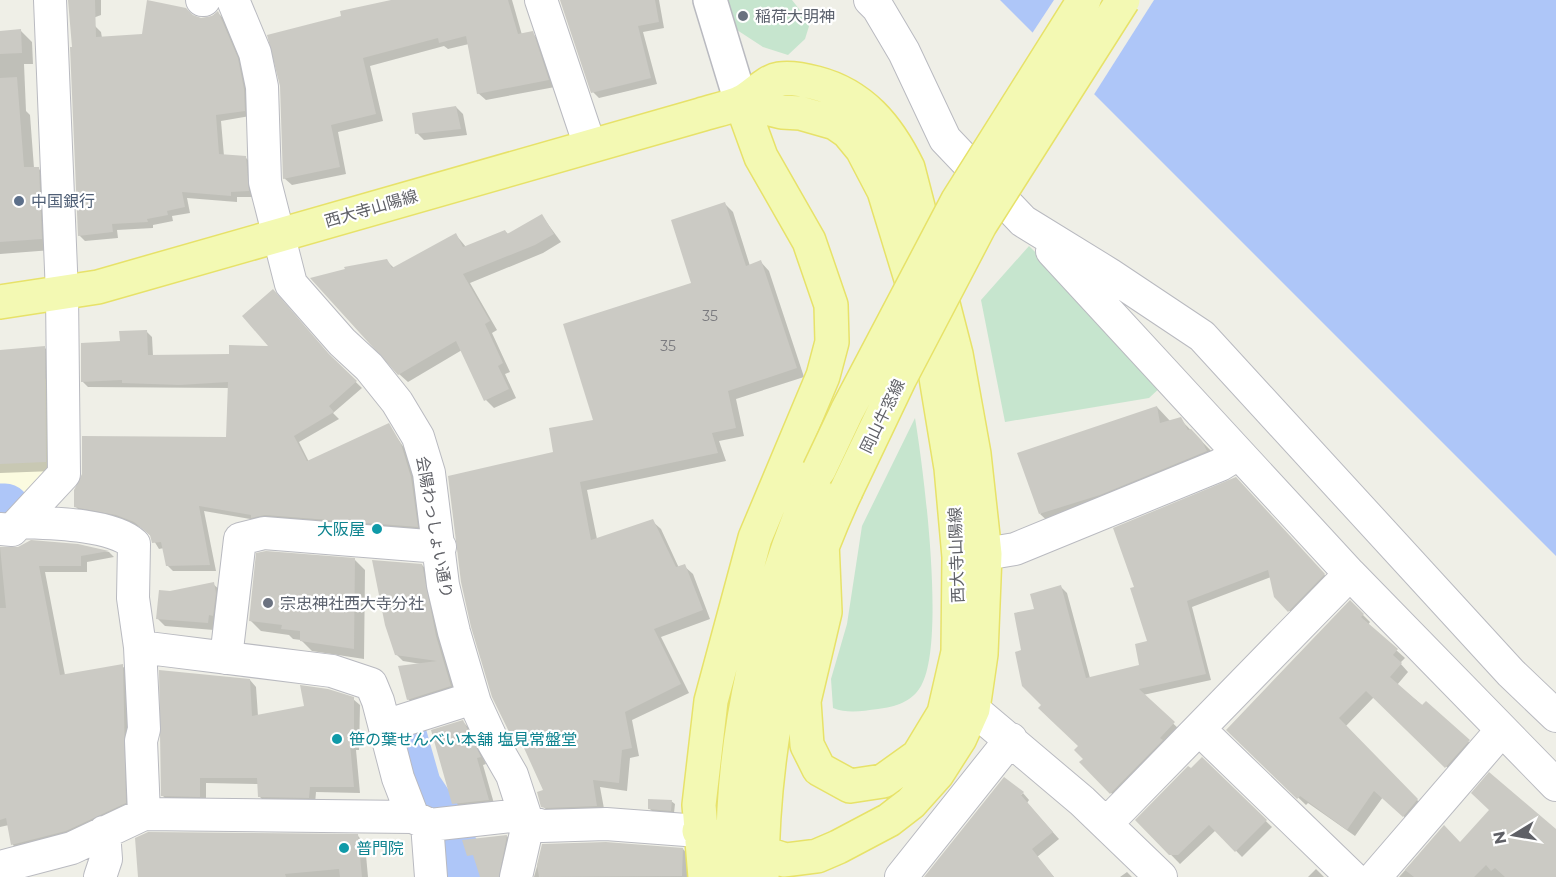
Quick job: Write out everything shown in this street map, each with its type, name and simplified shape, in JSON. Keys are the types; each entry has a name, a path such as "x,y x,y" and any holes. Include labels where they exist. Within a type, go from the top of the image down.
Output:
{"main road":[{"name":"岡山牛窓線","path":"759,862 746,717 765,618 792,530 847,411 958,200 1084,0"},
{"name":"岡山牛窓線","path":"759,862 769,771 785,671 822,541 900,378 980,225 1123,0"},
{"name":"西大寺山陽線","path":"0,302 98,287 590,146 741,102 778,79 804,80 838,89 862,104 882,124 896,143 908,168 956,354 974,454 984,554 981,654 973,709 960,738 937,774 910,803 888,820 817,856 759,862 699,831"},
{"name":"西大寺山陽線","path":"741,102 782,112 800,113 835,123 848,132 862,150 884,191 930,341 951,468 957,535 958,652 944,713 918,756 883,781 850,786 819,769 807,745 804,701 825,612 822,541"},
{"path":"705,877 699,831 700,783 711,701 755,538 823,376 832,342 831,305 809,241 761,157 741,102"},
{"name":"岡山牛窓線","path":"734,877 759,862"}],"street":[{"path":"11,526 64,474 62,294 50,0"},
{"name":"会陽わっしょい通り","path":"233,0 255,53 262,87 265,182 291,284 342,342 369,367 397,402 418,437 429,473 443,585 474,698 492,742 512,775 528,824"},
{"path":"541,0 590,146"},
{"path":"710,0 741,102"},
{"path":"870,0 904,52 945,138 1214,424 1238,454 1350,574 1556,785"},
{"path":"1023,221 1109,274 1202,336 1511,673 1556,716"},
{"path":"984,554 1015,549 1220,465 1238,454"},
{"path":"11,526 81,527 127,538 134,544 133,598 140,647 144,729 141,741 144,814"},
{"path":"226,658 240,539 264,533 440,547"},
{"path":"1106,824 1350,574"},
{"path":"140,647 332,671 362,679 371,684 385,726 398,778 420,821 431,877"},
{"path":"385,726 474,698"},
{"path":"973,709 1011,739 1161,877"},
{"path":"1199,729 1352,877"},
{"path":"1375,877 1501,731"},
{"path":"901,877 1011,739"},
{"path":"0,867 72,848 144,814 420,821 512,816 528,824 542,826 606,824 699,831"},
{"path":"516,877 528,824"},
{"path":"100,877 106,859 104,832"}],"shaded area":[{"path":"728,0 792,0 810,23 805,39 788,55 763,47 737,30"},
{"path":"1029,246 1124,339 1163,385 1149,398 1005,422 981,300"},
{"path":"57,378 55,471 25,499 0,498 0,382"},
{"path":"915,418 931,556 932,634 928,664 921,686 913,696 902,703 866,711 839,710 833,708 831,679 847,624 862,526"}],"water":[{"path":"1000,0 1556,0 1556,556"}],"pier":[{"path":"1054,0 1154,0 1093,96 1031,35"}],"building":[{"path":"68,0 95,0 96,37 142,34 147,0 186,8 193,15 201,18 212,16 218,11 238,58 244,89 245,111 216,115 219,154 246,156 249,191 231,192 231,196 182,192 185,207 167,211 168,215 147,219 148,222 112,224 113,232 78,236 70,47 72,47"},
{"path":"391,0 508,0 518,34 533,31 549,80 477,94 466,36 439,43 438,38 363,58 376,114 331,125 340,167 283,179 280,86 267,35 341,16 340,11"},
{"path":"560,0 655,0 659,22 638,26 651,78 591,93"},
{"path":"21,29 22,53 0,54 0,31"},
{"name":"中国銀行","path":"17,77 24,167 39,167 42,239 0,242 0,78"},
{"path":"456,106 461,129 415,134 412,113"},
{"path":"725,202 746,266 761,260 797,368 728,391 736,428 712,433 718,453 580,482 591,540 653,519 676,567 685,564 703,610 654,629 681,684 625,712 632,748 622,750 619,783 593,780 597,806 541,807 537,792 543,790 519,737 513,740 492,697 471,627 461,582 448,476 553,452 549,428 593,420 563,324 691,283 671,220"},
{"path":"542,214 554,234 535,245 463,274 490,321 485,324 503,363 498,366 509,389 484,401 456,341 398,375 310,278 345,269 344,267 387,259 392,268 456,233 463,247 505,230 507,234"},
{"path":"273,289 329,354 357,381 329,406 334,412 294,436 307,461 389,423 401,444 411,477 418,527 265,515 251,518 251,515 199,506 210,565 166,566 161,542 152,543 150,535 134,522 116,515 74,507 74,490 82,474 82,436 226,437 228,382 180,385 122,383 122,380 81,382 81,343 120,341 119,331 147,330 148,355 229,354 229,345 268,346 242,316"},
{"path":"45,346 46,462 0,464 0,350"},
{"path":"1157,406 1160,423 1181,417 1188,430 1191,429 1202,441 1207,451 1100,495 1039,514 1017,453"},
{"path":"1236,477 1325,574 1288,612 1274,597 1268,570 1187,601 1206,674 1139,689 1175,722 1160,738 1163,740 1110,794 1079,762 1083,759 1074,750 1078,746 1038,708 1041,705 1022,686 1015,652 1021,650 1014,613 1034,609 1030,594 1061,585 1086,678 1139,665 1135,644 1147,641 1130,588 1134,587 1113,528"},
{"path":"31,540 78,544 109,551 81,556 81,566 39,566 60,675 123,664 126,803 66,831 11,845 6,818 0,820 0,608 6,608 0,547 18,547"},
{"path":"266,551 355,558 354,649 300,641 300,631 281,629 282,625 249,621 256,553"},
{"path":"372,560 422,564 436,636 451,686 407,700 398,666 437,661 395,655 385,625"},
{"path":"214,582 216,593 213,616 209,615 208,623 156,619 159,590 170,591"},
{"path":"1350,600 1364,614 1361,617 1398,649 1393,655 1402,663 1390,677 1422,705 1426,701 1470,740 1445,768 1366,691 1339,718 1418,799 1403,817 1374,791 1347,830 1300,796 1297,799 1226,730"},
{"path":"159,670 250,679 252,716 304,706 300,685 328,689 354,697 354,744 350,744 354,787 310,787 309,798 258,797 257,778 200,778 200,797 161,796"},
{"path":"463,720 481,757 477,758 489,800 452,804 431,730"},
{"path":"1202,757 1267,820 1235,852 1209,825 1178,855 1169,855 1135,820 1188,766 1191,768"},
{"path":"1489,772 1556,829 1556,877 1505,877 1495,868 1491,871 1486,865 1474,877 1414,877 1405,870 1444,825 1460,842 1489,810 1471,793"},
{"path":"1004,777 1024,792 1021,795 1053,832 1032,849 1054,877 924,877"},
{"path":"648,799 672,800 671,811 648,809"},
{"path":"148,832 358,834 362,877 340,877 339,869 285,874 286,877 138,877 135,838"},
{"path":"507,835 499,877 480,877 473,855 467,856 462,840"},
{"path":"606,842 683,848 682,876 539,877 537,865 542,844"}],"waterway":[{"path":"0,509 5,509"},
{"path":"400,731 416,787 434,814"},
{"path":"443,833 470,877"}],"place":[{"name":"稲荷大明神","path":"743,16"},
{"name":"中国銀行","path":"19,201"},
{"name":"大阪屋","path":"377,529"},
{"name":"宗忠神社西大寺分社","path":"268,603"},
{"name":"笹の葉せんべい本舗 塩見常盤堂","path":"337,739"},
{"name":"普門院","path":"344,848"}]}
